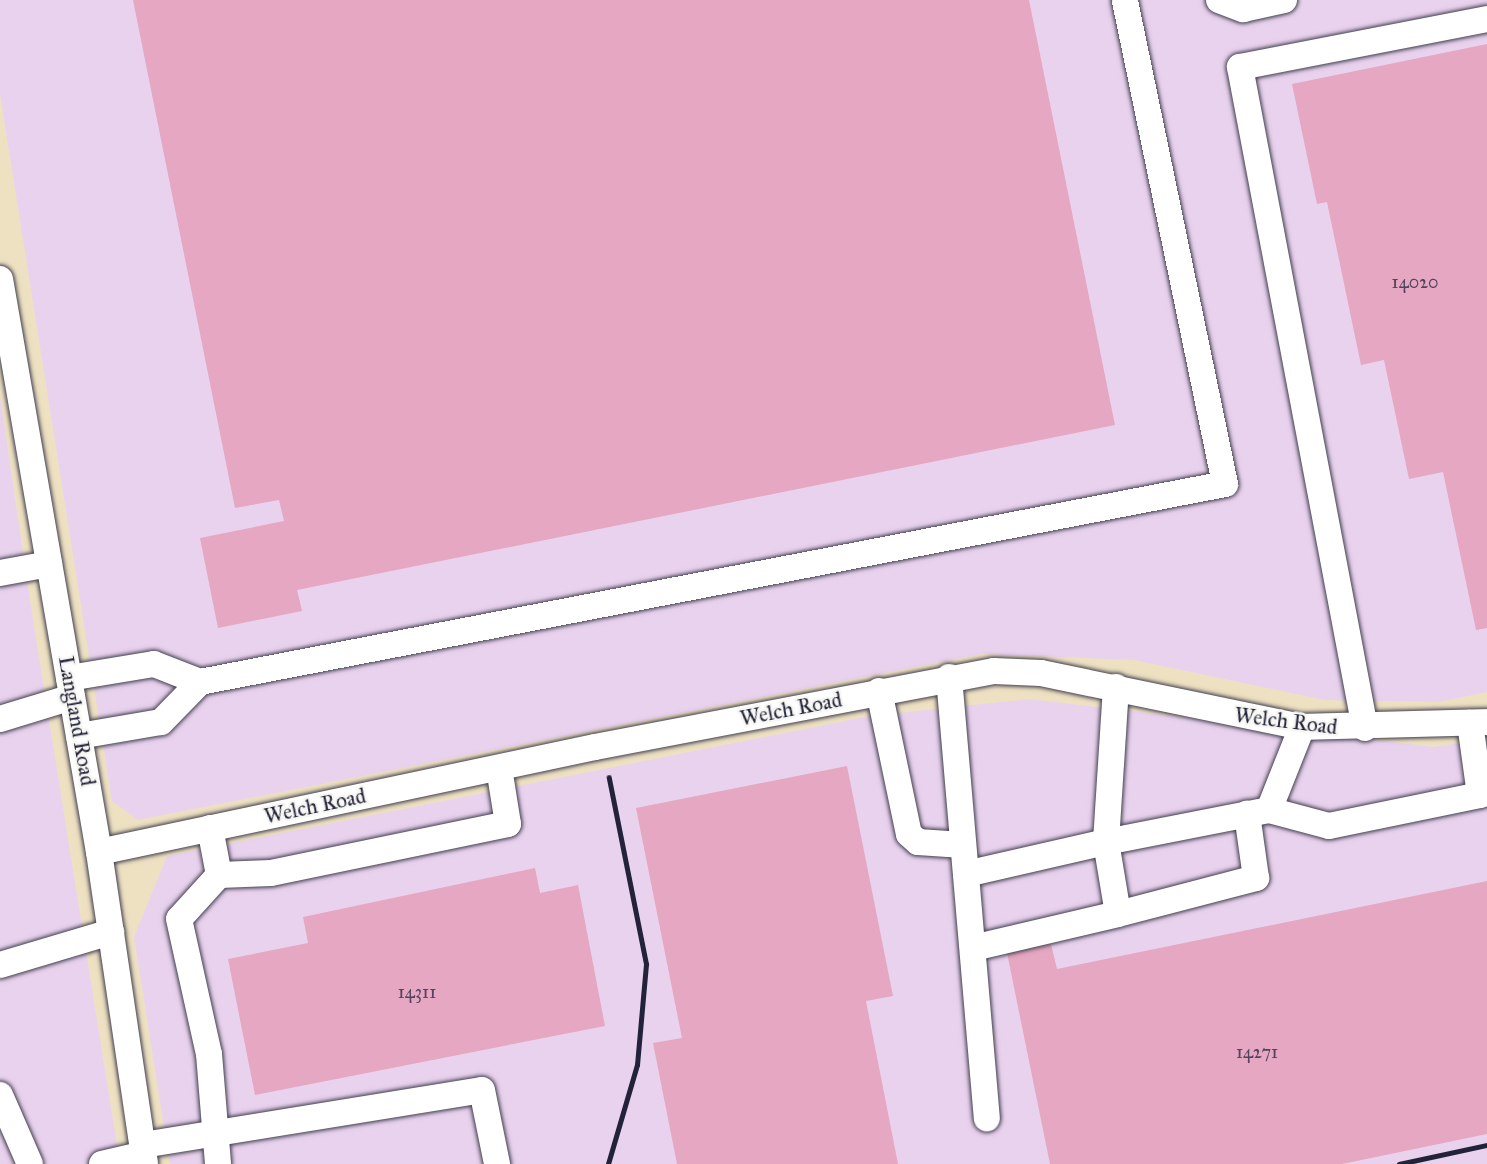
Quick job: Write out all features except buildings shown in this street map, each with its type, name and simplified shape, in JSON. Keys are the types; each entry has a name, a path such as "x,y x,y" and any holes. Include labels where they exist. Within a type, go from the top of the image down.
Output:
{"street":[{"path":"0,719 71,687 154,664 200,682 1225,484 1125,0"},
{"path":"1219,0 1243,9 1284,0"},
{"path":"1365,728 1240,67 1487,19"},
{"name":"Langland Road","path":"0,279 99,852 144,1155"},
{"path":"0,573 50,564"},
{"name":"Welch Road","path":"99,852 949,677 1041,673 1302,727 1365,728 1479,723"},
{"path":"949,677 987,1118"},
{"path":"79,736 161,722 200,682"},
{"path":"1116,687 1106,842 1118,914"},
{"path":"879,691 909,834 918,842 963,845"},
{"path":"966,874 1106,842 1258,812 1329,826 1480,795 1479,723"},
{"path":"973,948 1118,914 1256,878 1258,812 1302,727"},
{"path":"218,1164 214,1138 209,1054 179,919 219,875 271,873 508,824 499,768"},
{"path":"210,828 219,875"},
{"path":"0,964 111,932"},
{"path":"102,1164 214,1138 482,1090 497,1164"},
{"path":"0,1095 30,1164"}],"shaded area":[{"path":"0,0 1487,0 1487,692 1439,702 1325,700 1134,660 981,654 138,820 112,801 0,94"},
{"path":"0,396 31,607 120,1164 0,1164"},
{"path":"1030,699 1434,747 1487,739 1487,1164 170,1164 134,937 167,856 870,716"}],"railway":[{"path":"608,1164 637,1065 646,964 609,778"},
{"path":"1399,1164 1487,1145"}]}
